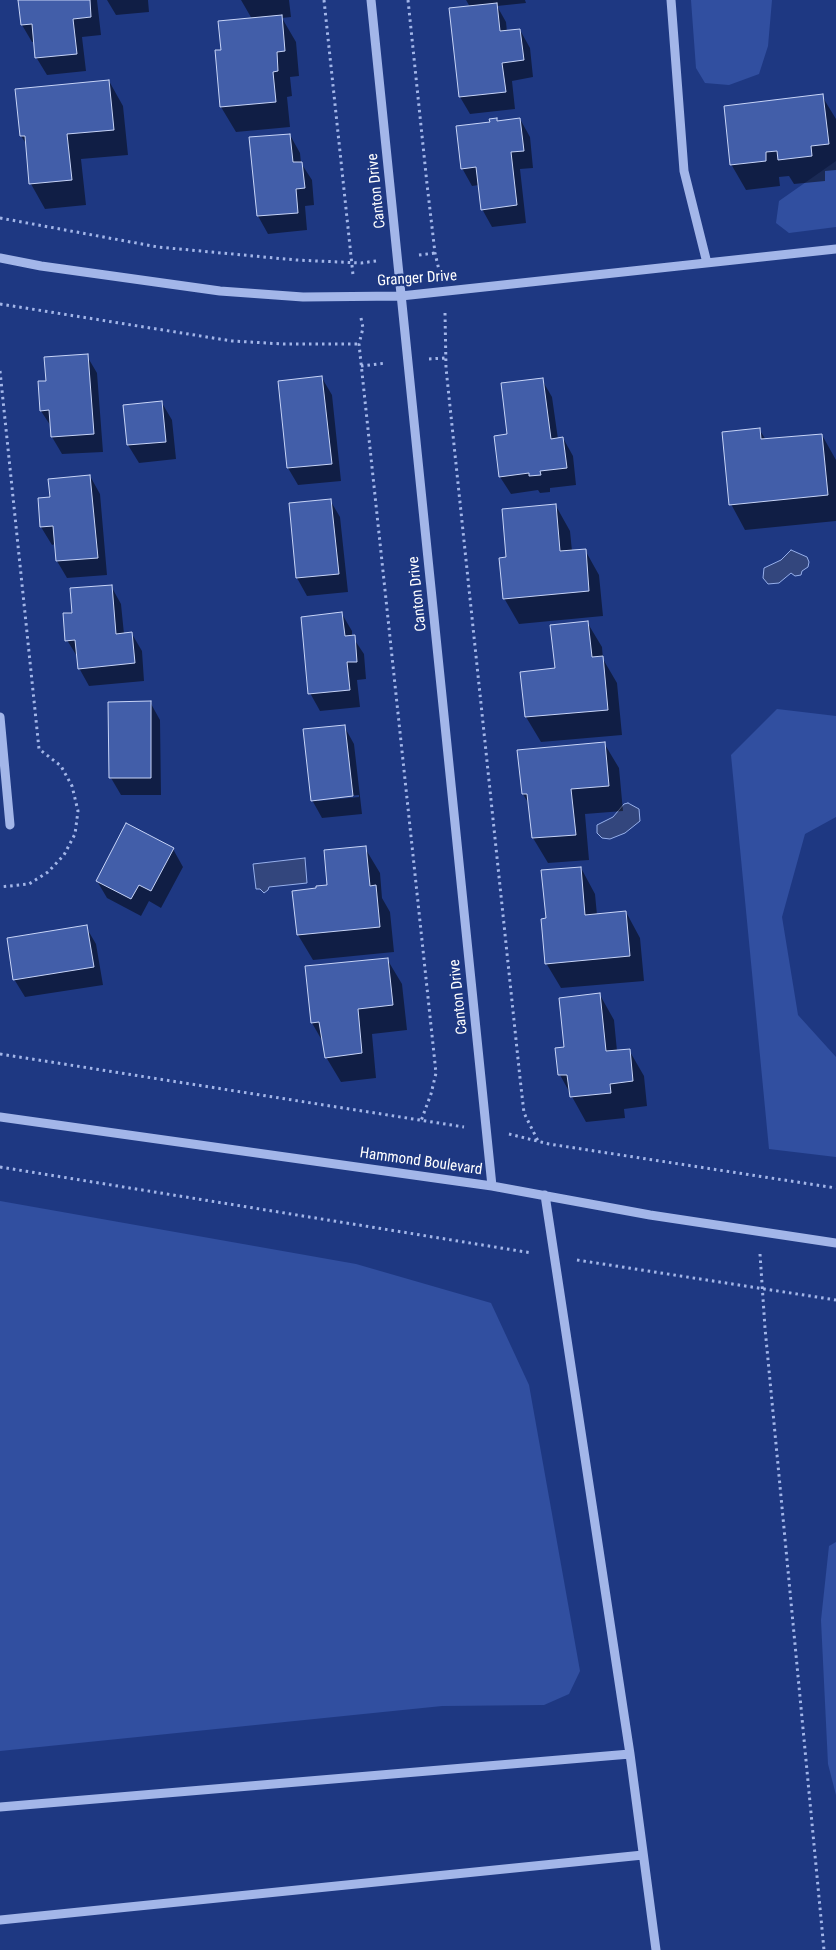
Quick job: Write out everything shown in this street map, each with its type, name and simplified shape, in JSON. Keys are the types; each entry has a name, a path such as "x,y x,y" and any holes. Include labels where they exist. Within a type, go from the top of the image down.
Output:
{"street":[{"name":"Canton Drive","path":"371,0 492,1186"},
{"path":"671,0 684,171 707,263"},
{"name":"Granger Drive","path":"0,258 41,266 220,290 303,297 401,296 836,249"},
{"path":"0,717 10,825"},
{"name":"Hammond Boulevard","path":"0,1117 492,1186 650,1215 836,1243"},
{"path":"545,1195 630,1754 656,1950"},
{"path":"0,1807 630,1754"},
{"path":"0,1920 643,1855"}],"path":[{"path":"324,0 351,262 363,328 359,344 436,1073 421,1121"},
{"path":"408,0 435,253 446,319 448,387 520,1078 524,1113 538,1141"},
{"path":"0,218 158,246 296,260 361,263 435,253"},
{"path":"0,304 232,341 283,344 359,344"},
{"path":"0,371 39,748 60,766 72,786 78,811 76,834 64,855 48,872 28,884 0,887"},
{"path":"0,1054 421,1121 515,1134 538,1141 836,1188"},
{"path":"0,1166 554,1257 836,1300"},
{"path":"758,1231 824,1950"}],"shaded area":[{"path":"691,0 772,0 768,46 759,74 729,85 705,83 696,68"},
{"path":"836,161 836,227 789,233 776,223 779,201"},
{"path":"791,550 807,557 808,567 802,571 801,575 795,576 791,573 779,583 768,584 763,578 764,568 781,560"},
{"path":"777,709 836,716 836,817 805,834 782,917 798,1015 836,1057 836,1157 769,1149 731,755"},
{"path":"628,803 639,809 640,821 625,833 610,839 602,838 597,833 597,825 613,817 624,804"},
{"path":"305,858 307,883 269,887 264,893 260,889 256,889 253,864"},
{"path":"0,1201 356,1264 491,1303 529,1385 580,1671 569,1694 544,1705 442,1706 0,1751"},
{"path":"836,1542 836,1795 828,1764 821,1620 829,1546"}],"building":[{"path":"18,0 90,0 91,17 73,19 77,54 35,58 32,24 21,25"},
{"path":"497,3 500,31 520,29 524,60 502,63 506,92 459,97 449,8"},
{"path":"282,15 285,51 277,52 278,71 273,72 276,102 220,107 215,50 221,50 218,21"},
{"path":"109,80 114,130 67,134 72,180 29,184 25,136 20,136 15,89"},
{"path":"823,94 829,144 811,146 812,156 778,160 777,151 766,152 766,161 730,165 724,106"},
{"path":"497,118 497,121 520,118 524,151 511,152 517,205 481,210 476,167 461,169 456,126 490,122 489,119"},
{"path":"290,134 293,162 302,162 305,188 296,189 298,213 257,216 249,137"},
{"path":"88,354 94,434 51,437 49,410 40,411 38,381 46,381 44,357"},
{"path":"322,376 332,464 287,468 278,381"},
{"path":"543,378 551,439 563,437 567,468 540,471 541,475 529,476 529,473 499,477 494,436 507,434 501,383"},
{"path":"162,401 166,442 127,445 123,405"},
{"path":"760,428 761,439 822,434 828,495 729,505 722,432"},
{"path":"90,475 98,558 56,561 53,526 40,527 38,498 50,497 48,479"},
{"path":"331,499 339,574 296,578 289,503"},
{"path":"556,504 560,551 586,549 589,591 503,599 499,558 506,557 502,509"},
{"path":"112,585 116,634 132,632 135,663 78,669 75,640 65,641 63,613 72,613 70,588"},
{"path":"342,612 345,636 355,635 357,662 347,662 350,690 308,694 301,617"},
{"path":"588,621 592,657 603,656 608,710 525,717 520,672 555,668 550,625"},
{"path":"151,701 151,778 109,778 108,702"},
{"path":"345,725 353,796 311,801 303,729"},
{"path":"605,742 609,786 571,789 576,835 532,838 527,794 522,794 517,750"},
{"path":"126,823 174,848 151,891 139,885 131,899 96,881"},
{"path":"366,846 370,886 376,885 380,927 297,935 292,891 327,885 324,850"},
{"path":"581,867 585,915 626,911 630,956 545,964 541,919 546,918 541,870"},
{"path":"87,925 94,967 13,980 7,938"},
{"path":"388,958 393,1005 358,1009 362,1053 325,1058 319,1022 311,1023 305,966"},
{"path":"600,993 606,1051 630,1049 633,1081 610,1084 611,1093 570,1097 567,1075 558,1075 555,1048 564,1047 559,998"}]}
